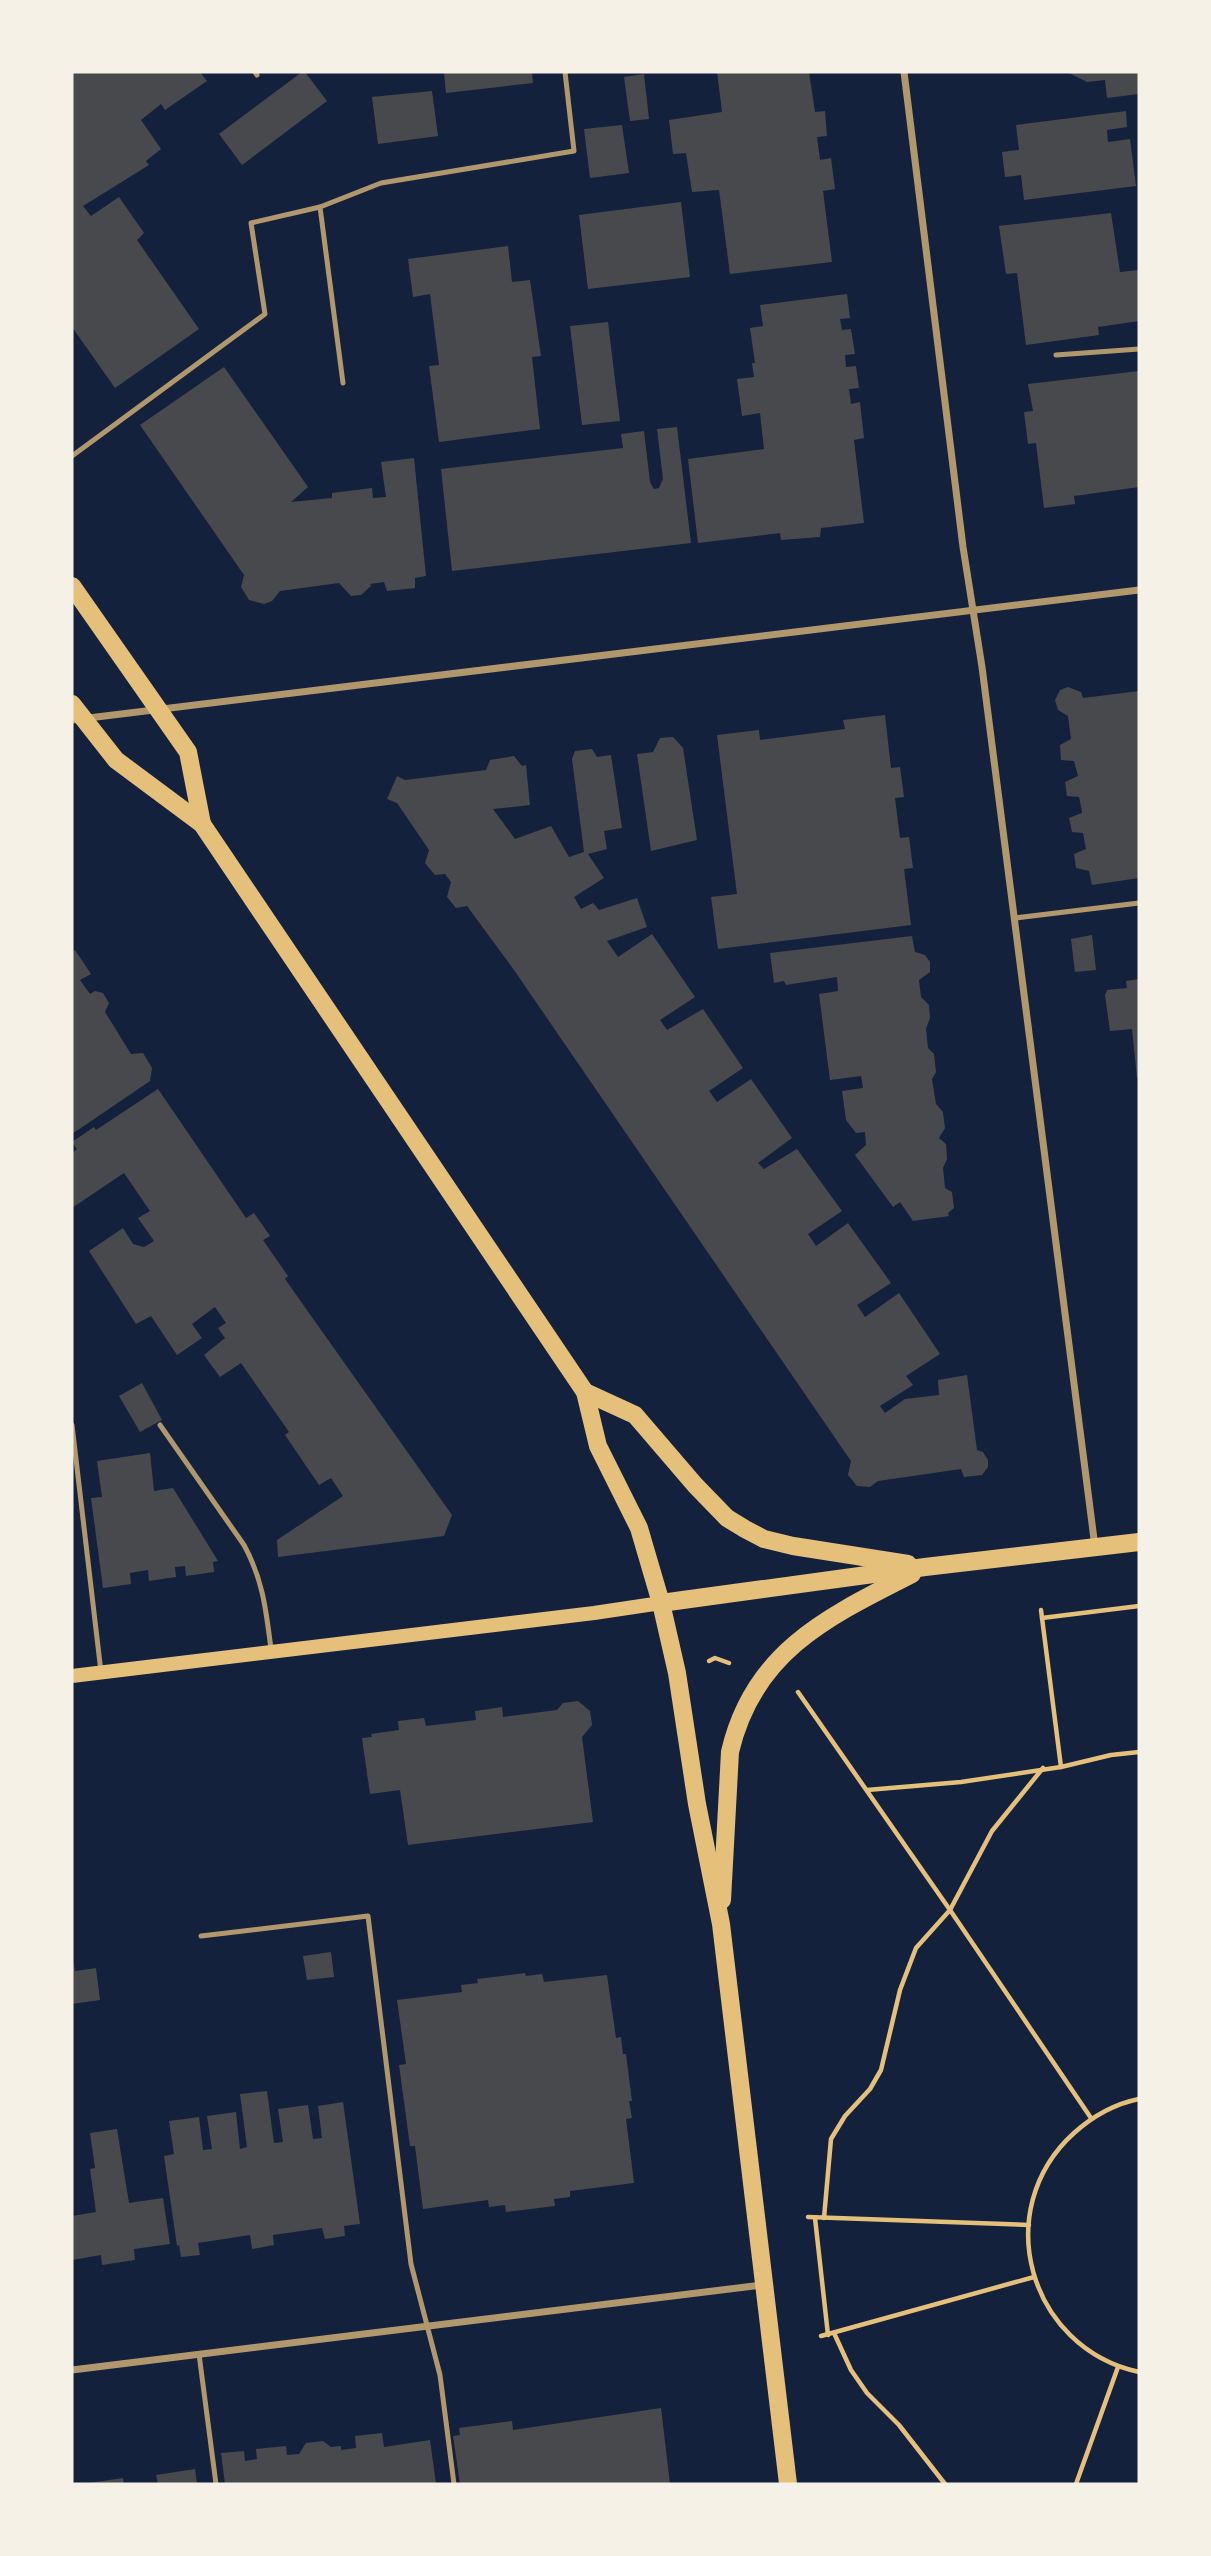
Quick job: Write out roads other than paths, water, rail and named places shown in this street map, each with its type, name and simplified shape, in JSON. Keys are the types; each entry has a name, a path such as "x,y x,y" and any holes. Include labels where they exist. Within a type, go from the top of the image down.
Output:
{"main road":[{"path":"72,586 188,752 202,824"},
{"path":"72,704 78,719 116,760 202,824 585,1392 598,1446 639,1528 661,1603 677,1673 697,1804 720,1924 766,2285 788,2484"},
{"path":"585,1392 635,1415 727,1518 764,1539 925,1567"},
{"path":"72,1676 1139,1542"},
{"path":"720,1924 730,1752 753,1691 764,1675 805,1636 844,1609 925,1567"}],"street":[{"path":"904,72 961,534 1015,918 1096,1548"},
{"path":"78,719 1139,590"},
{"path":"72,2370 766,2285"}],"lane":[{"path":"72,456 265,314 251,223 320,207 381,183 574,151 565,72"},
{"path":"320,207 343,383"},
{"path":"1056,355 1139,349"},
{"path":"1015,918 1139,903"},
{"path":"72,1425 101,1672"},
{"path":"160,1425 244,1545 253,1562 264,1599 271,1652"},
{"path":"201,1936 368,1916 411,2264 440,2375 454,2484"},
{"path":"199,2354 216,2484"}]}
